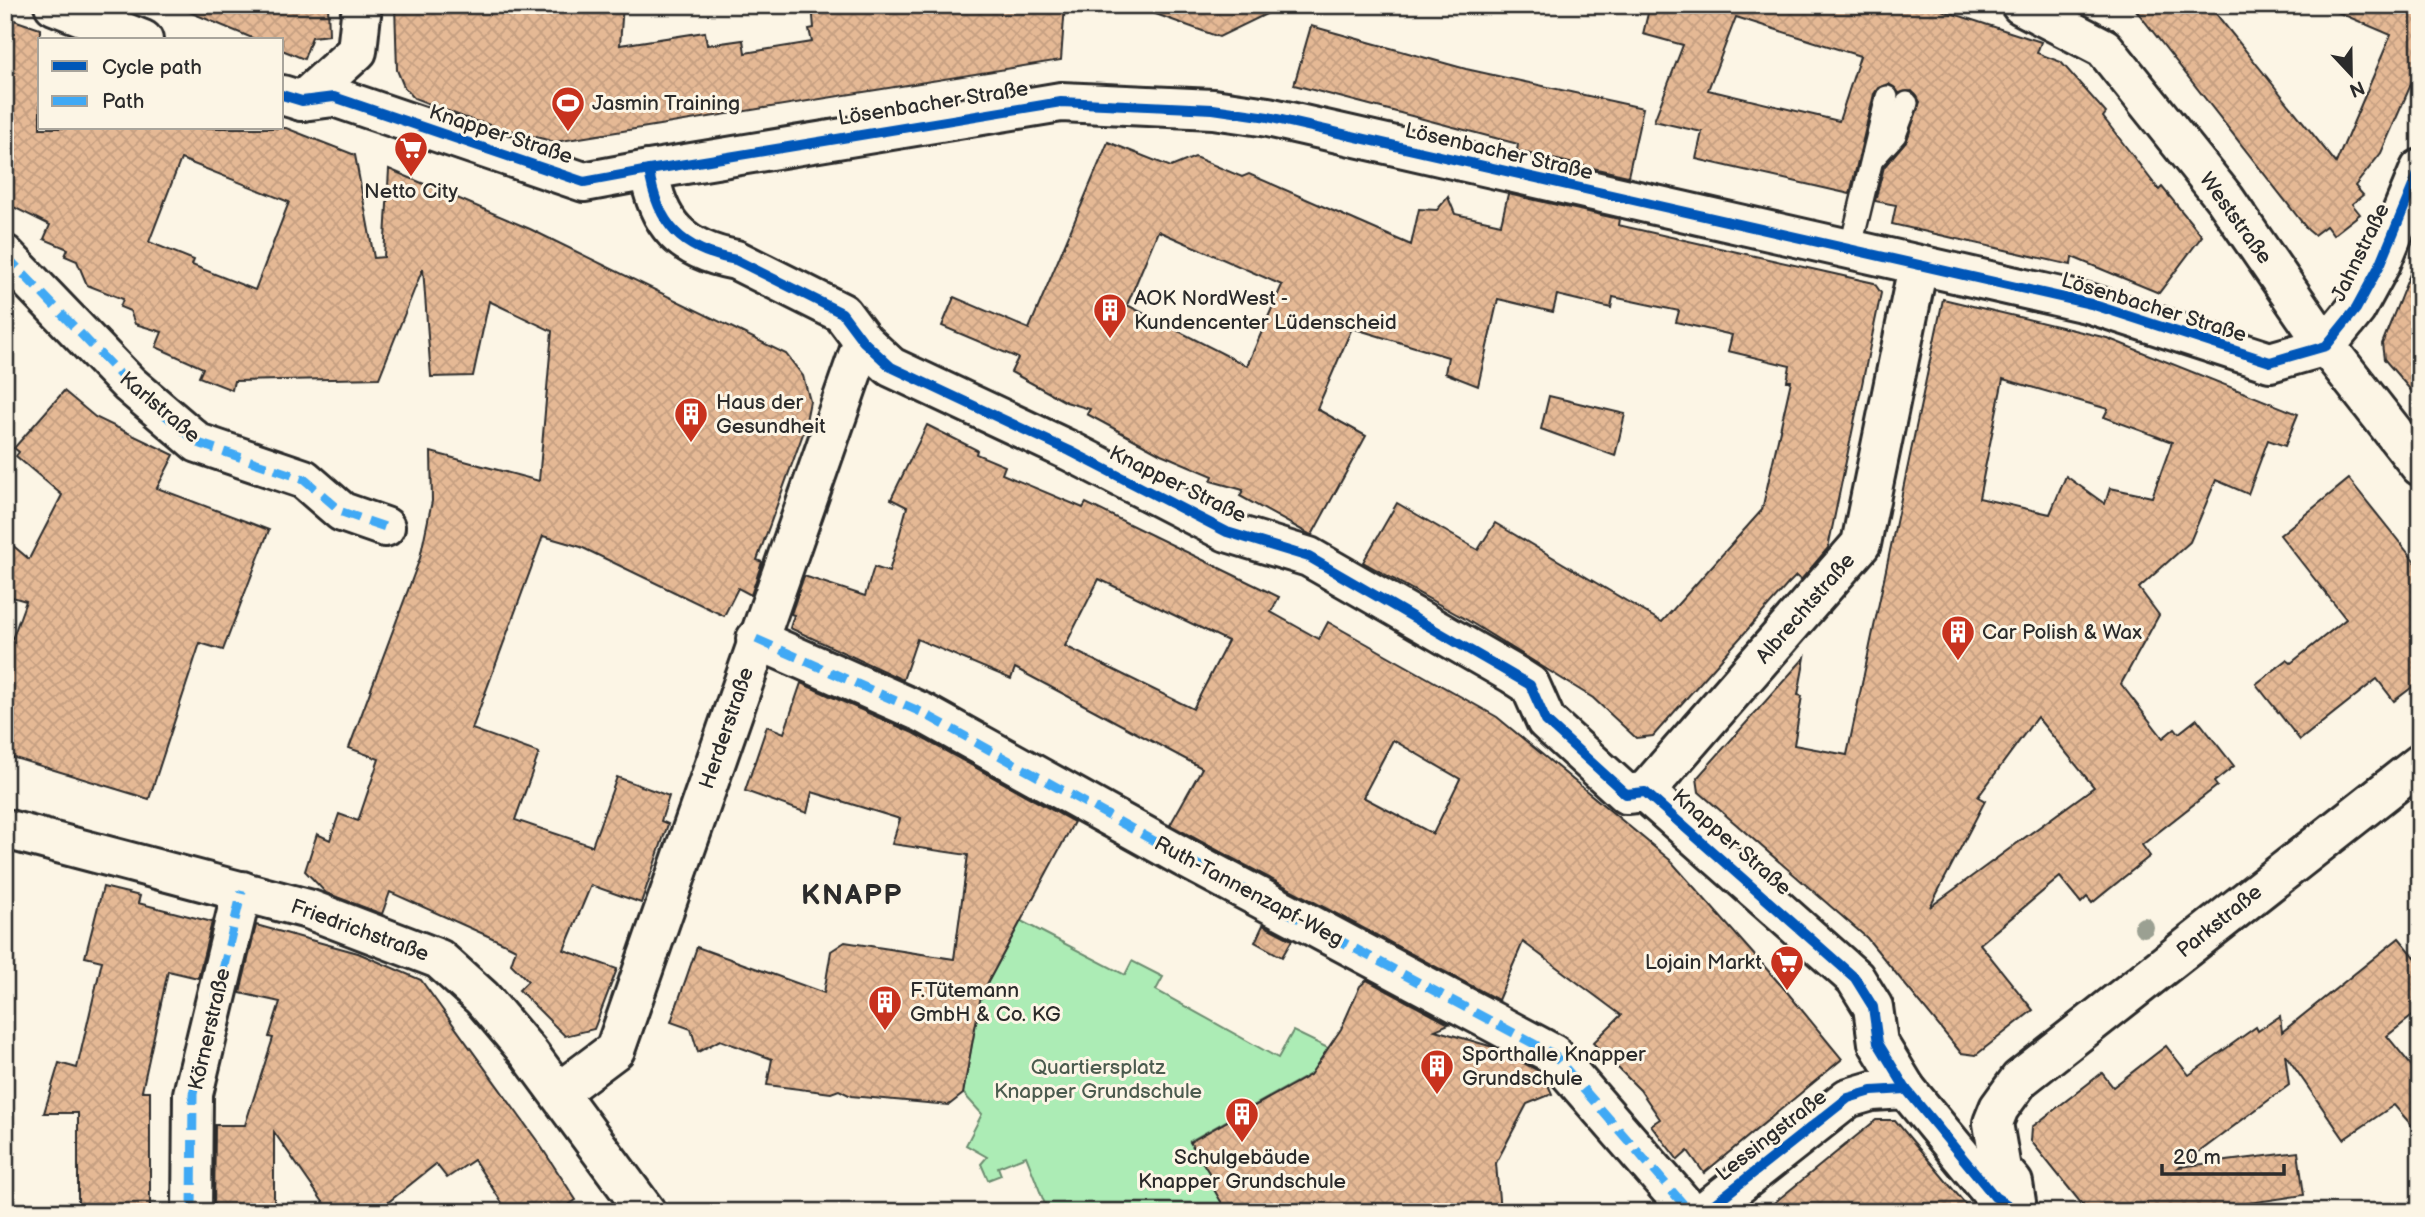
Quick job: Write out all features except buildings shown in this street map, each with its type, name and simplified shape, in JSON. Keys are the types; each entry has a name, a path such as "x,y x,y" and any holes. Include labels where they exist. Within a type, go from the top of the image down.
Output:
{"street":[{"path":"54,5 138,38"},
{"path":"292,98 357,51 362,5"},
{"name":"Weststraße","path":"2021,5 2104,47 2225,199 2326,346 2420,466"},
{"name":"Knapper Straße","path":"292,98 334,97 584,182 649,170 660,213 672,232 719,257 736,260 842,313 863,341 891,367 1070,451 1227,532 1308,557 1530,685 1546,721 1626,794 1645,792 1855,978 1873,1007 1878,1043 1906,1089 1995,1197 2018,1210"},
{"name":"Lösenbacher Straße","path":"649,170 1061,102 1171,106 1268,117 2091,304 2270,362 2326,346"},
{"name":"Jahnstraße","path":"2326,346 2356,309 2381,263 2420,169"},
{"name":"Karlstraße","path":"5,255 129,384 198,443 304,479 342,512 385,527"},
{"name":"Albrechtstraße","path":"1645,792 1861,544 1918,266"},
{"name":"Herderstraße","path":"568,1106 615,1050 756,639 863,341"},
{"name":"Ruth-Tannenzapf-Weg","path":"756,639 923,713 1182,857 1553,1054 1690,1212"},
{"name":"Parkstraße","path":"2020,1079 2420,764"},
{"name":"Friedrichstraße","path":"5,829 340,919 439,959 482,998 568,1106 646,1212"},
{"name":"Körnerstraße","path":"192,1212 193,1094 242,891"},
{"name":"Knapper Straße","path":"2018,1210 2013,1183 2001,1169 1993,1123 1998,1108 2020,1079"},
{"name":"Lessingstraße","path":"1704,1212 1848,1098 1872,1091 1906,1089"}],"lane":[{"path":"1850,250 1872,160 1895,135 1897,100"}],"green space":[{"name":"Quartiersplatz Knapper Grundschule","path":"1021,921 1125,975 1132,961 1163,977 1156,990 1278,1058 1293,1031 1330,1049 1323,1067 1190,1141 1213,1179 1227,1212 1048,1212 1026,1156 998,1167 1001,1175 988,1180 981,1164 987,1157 966,1145 982,1114 963,1093 981,995"}],"marked path":[{"path":"5,255 129,384 198,443 304,479 342,512 385,527"},
{"path":"756,639 923,713 1183,857 1553,1054 1690,1212"},
{"path":"192,1212 193,1094 242,891"}],"cycle path":[{"path":"284,96 302,101 334,97 584,182 649,170 658,205 675,232 686,241 700,249 736,260 842,313 863,341 891,367 1070,451 1227,532 1309,557 1530,685 1546,721 1626,794 1645,792 1855,978 1873,1007 1878,1043 1906,1089 1995,1197 2019,1212"},
{"path":"649,170 1061,102 1213,109 1268,117 2091,304 2270,362 2326,346 2356,309 2381,263 2420,169"},
{"path":"1704,1212 1848,1098 1872,1091 1906,1089"}],"place":[{"name":"Jasmin Training","path":"568,133"},
{"name":"Netto City","path":"411,178"},
{"name":"AOK NordWest - Kundencenter Lüdenscheid","path":"1110,340"},
{"name":"Haus der Gesundheit","path":"691,444"},
{"name":"Car Polish & Wax","path":"1958,662"},
{"name":"Lojain Markt","path":"1787,992"},
{"name":"F.Tütemann GmbH & Co. KG","path":"885,1032"},
{"name":"Sporthalle Knapper Grundschule","path":"1437,1096"},
{"name":"Schulgebäude Knapper Grundschule","path":"1242,1144"}],"district":[{"name":"KNAPP","path":"852,894"}]}
